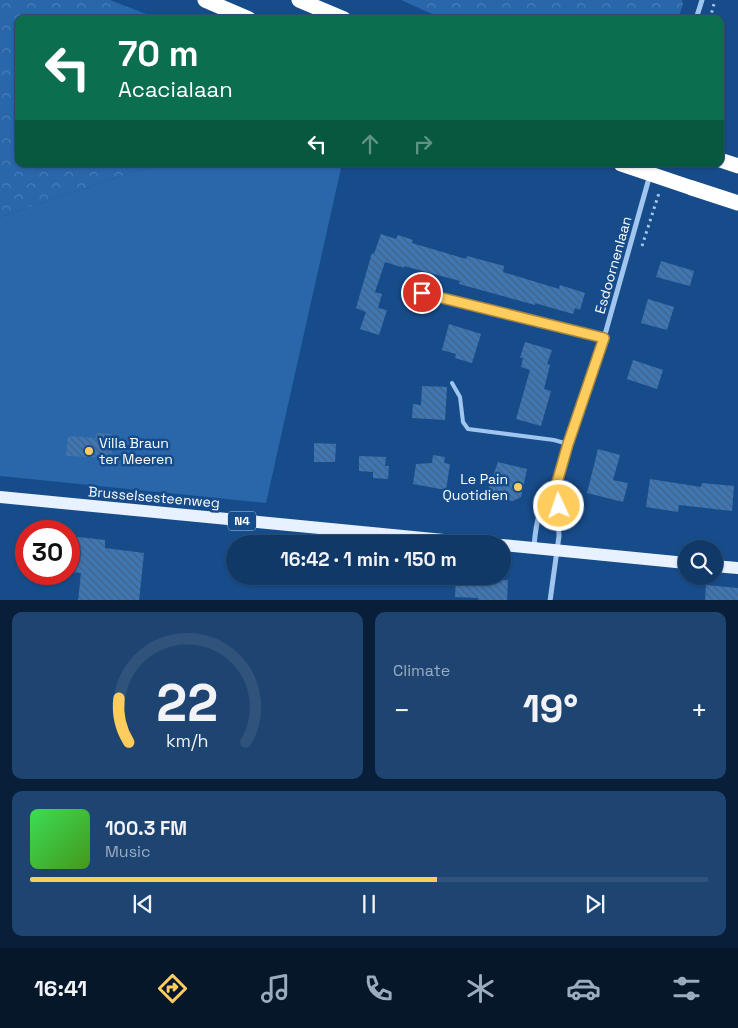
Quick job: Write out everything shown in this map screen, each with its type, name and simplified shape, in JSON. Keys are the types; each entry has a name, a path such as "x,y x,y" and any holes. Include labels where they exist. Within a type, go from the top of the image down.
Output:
{"highway":[{"path":"205,0 240,15"},
{"path":"300,0 335,15"},
{"path":"724,161 738,166"},
{"path":"631,167 738,203"}],"main road":[{"name":"Brusselsesteenweg","path":"0,497 392,535"},
{"path":"511,547 678,562"},
{"path":"723,567 738,568"}],"street":[{"path":"697,15 702,0"},
{"name":"Esdoornenlaan","path":"550,600 559,536 556,486 568,444 604,338 652,167"},
{"path":"422,293 604,338"},
{"name":"Esdoornenlaan","path":"534,548 536,525 544,500 556,486"}],"lane":[{"path":"452,383 460,397 463,422 468,428 554,440 568,444"}],"path":[{"path":"711,15 715,0"}],"green space":[{"path":"0,0 110,0 149,15 15,15 15,167 148,167 0,217"},
{"path":"401,0 682,0 683,4 679,15 434,15"},
{"path":"148,167 341,167 266,503 0,476 0,217"}],"building":[{"path":"381,234 396,239 398,235 413,240 412,243 466,259 467,256 504,266 503,272 559,289 560,285 585,293 580,310 575,308 573,314 535,303 535,305 459,284 460,281 385,262 375,292 382,294 378,308 387,310 379,335 360,329 366,312 356,308 372,253 374,254"},
{"path":"661,261 694,271 690,286 656,277"},
{"path":"648,299 674,307 667,330 641,323"},
{"path":"449,324 481,334 472,363 455,358 456,354 442,350"},
{"path":"525,342 552,350 547,364 550,365 544,389 551,391 541,426 516,419 530,370 521,367 523,358 520,358"},
{"path":"633,360 663,370 657,389 627,379"},
{"path":"422,386 447,387 445,420 412,418 413,404 421,405"},
{"name":"Villa Braun ter Meeren","path":"96,433 113,434 111,458 66,456 68,436 96,438"},
{"path":"314,443 336,444 335,462 314,462"},
{"path":"598,449 620,455 613,480 628,483 623,502 587,493"},
{"path":"433,455 445,457 444,463 450,464 446,490 413,484 416,464 432,463"},
{"path":"359,456 386,457 385,466 389,466 388,479 373,478 373,472 359,471"},
{"path":"498,462 527,469 521,497 513,501 485,498"},
{"path":"650,479 701,487 702,483 734,486 732,511 679,505 678,512 646,507"},
{"path":"80,537 105,540 105,548 144,553 139,600 78,600 81,573"},
{"path":"456,585 508,585 507,600 478,600 478,598 455,597"},
{"path":"706,585 738,588 738,600 705,600"}],"place":[{"name":"Villa Braun ter Meeren","path":"89,451"},
{"name":"Le Pain Quotidien","path":"518,487"}],"route":[{"path":"422,293 604,338 568,444 556,486 559,506"}]}
